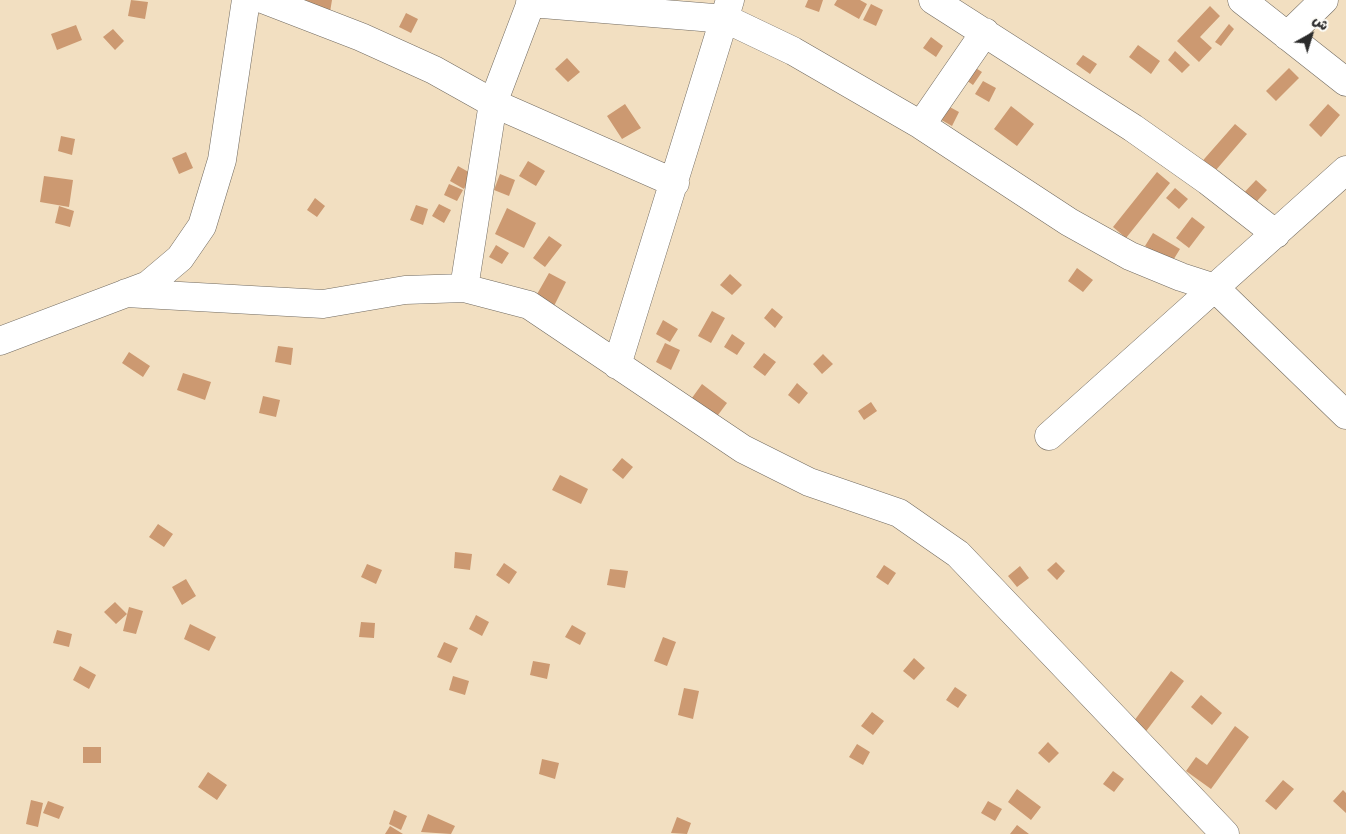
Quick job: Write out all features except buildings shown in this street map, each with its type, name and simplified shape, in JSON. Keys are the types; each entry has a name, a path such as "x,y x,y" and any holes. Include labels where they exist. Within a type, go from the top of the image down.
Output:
{"street":[{"path":"0,341 148,285 180,258 202,226 222,160 246,0"},
{"path":"265,0 361,37 424,66 493,103 675,183"},
{"path":"933,0 1133,128 1208,181 1276,234"},
{"path":"1242,0 1346,82"},
{"path":"1287,36 1324,0"},
{"path":"464,288 493,103 531,2 728,10 793,51 921,125 1069,222 1130,256 1181,277 1216,288 1346,415"},
{"path":"617,365 728,10"},
{"path":"921,125 985,32"},
{"path":"1049,436 1346,170"},
{"path":"126,293 323,304 405,290 464,288 529,306 743,449 809,482 899,513 958,554 1225,834"}]}
